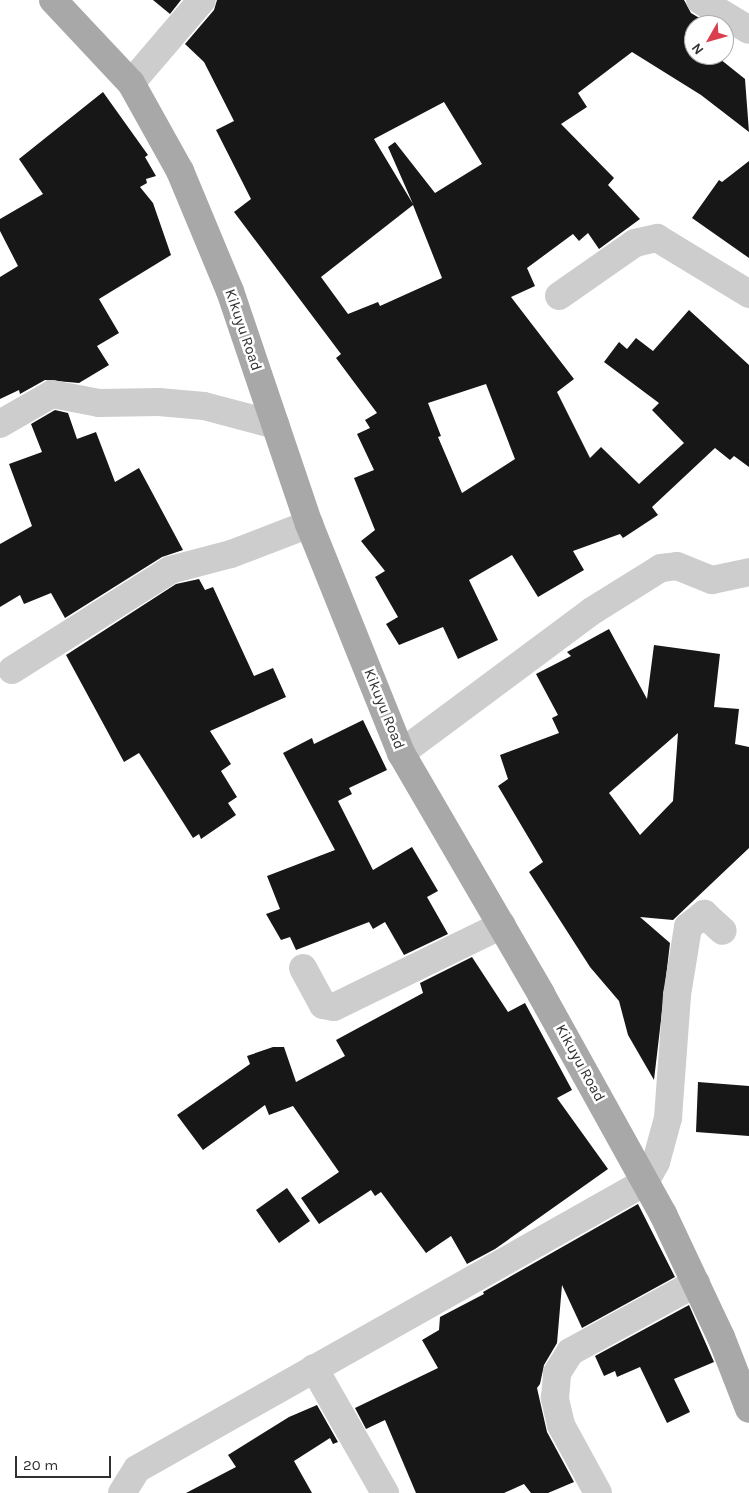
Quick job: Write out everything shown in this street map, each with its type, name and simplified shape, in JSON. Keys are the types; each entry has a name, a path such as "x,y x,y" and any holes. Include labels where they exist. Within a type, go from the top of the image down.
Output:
{"main road":[{"name":"Kikuyu Road","path":"53,0 131,84 180,171 230,291 309,524 401,753 502,925 645,1182 721,1336 749,1409"}],"street":[{"path":"131,84 202,0"},
{"path":"700,0 749,30"},
{"path":"559,296 635,243 658,238 749,294"},
{"path":"0,424 52,394 99,403 204,406 276,425"},
{"path":"12,670 170,570 231,554 309,524"},
{"path":"401,753 592,610 662,568 677,566 712,580 749,572"},
{"path":"122,1493 137,1469 645,1182 656,1162 668,1118 676,1001 688,927 704,914 723,931"},
{"path":"303,968 323,1005 334,1007 502,925"},
{"path":"598,1493 561,1425 555,1398 557,1373 570,1352 696,1283"},
{"path":"314,1368 385,1493"}],"building":[{"path":"153,0 181,0 170,14"},
{"path":"217,0 684,0 691,13 694,15 684,15 684,65 728,65 745,79 749,132 701,95 632,52 578,93 587,107 561,124 614,178 608,185 640,219 599,249 588,233 579,241 573,234 527,268 535,286 511,297 574,379 557,392 590,458 601,447 639,484 684,443 652,410 659,403 604,362 619,342 627,349 636,338 653,351 689,310 749,365 749,467 734,456 730,460 715,448 652,507 658,515 623,538 620,534 573,551 584,570 538,597 512,555 469,580 498,640 458,659 443,627 399,645 386,624 398,617 375,577 385,571 361,541 375,530 354,478 374,470 357,434 370,428 365,420 377,413 336,358 341,354 234,212 251,199 216,130 234,121 204,62 185,44 214,10","holes":["444,102 482,164 435,193 395,142 388,147 413,204 374,139","413,205 442,278 380,306 378,302 348,314 321,277","486,384 515,459 462,493 438,437 441,436 428,403"]},
{"path":"103,92 148,155 145,157 156,176 146,179 147,183 140,187 153,203 171,255 99,299 119,333 97,346 109,365 79,383 45,380 20,394 19,390 0,399 0,277 18,266 0,231 0,219 43,194 19,159"},
{"path":"749,161 749,258 692,218 719,180 722,182"},
{"path":"55,410 68,413 77,439 96,432 115,482 139,468 183,550 162,557 65,618 51,593 24,604 20,595 0,607 0,544 32,526 9,464 42,452 31,424"},
{"path":"199,579 205,590 213,587 254,676 273,668 286,697 210,731 231,764 221,771 237,797 228,803 236,815 201,839 199,834 193,838 139,753 124,762 66,655 176,584"},
{"path":"609,629 647,699 654,645 720,654 714,707 739,709 735,744 749,747 749,848 673,920 640,917 670,943 654,1080 628,1035 619,1001 590,967 529,872 543,862 498,786 508,779 500,755 559,733 552,718 558,715 536,674 571,656 567,652","holes":["678,733 673,801 640,835 609,793"]},
{"path":"363,720 387,770 349,788 352,794 338,801 373,870 412,847 438,891 427,897 448,934 404,955 385,922 373,929 369,922 296,950 290,937 281,940 266,914 280,909 267,876 335,850 283,753 312,738 314,744"},
{"path":"472,957 508,1012 525,1003 572,1090 557,1098 608,1169 495,1249 467,1264 451,1236 426,1253 381,1192 375,1196 371,1190 319,1224 301,1198 339,1172 293,1106 269,1115 265,1105 203,1150 177,1115 250,1064 247,1056 273,1047 284,1047 296,1082 345,1056 336,1040 423,993 420,983"},
{"path":"698,1082 749,1086 749,1136 696,1132"},
{"path":"287,1188 310,1221 279,1243 256,1210"},
{"path":"638,1204 675,1277 582,1328 562,1285 557,1343 544,1365 540,1384 537,1388 547,1432 574,1482 548,1493 531,1493 524,1484 504,1493 416,1493 385,1420 366,1429 355,1408 438,1368 422,1340 439,1330 440,1317 484,1294 483,1292"},
{"path":"689,1305 714,1362 674,1379 690,1412 667,1423 640,1367 617,1377 615,1371 604,1376 595,1356"},
{"path":"317,1405 338,1442 333,1444 330,1438 294,1461 312,1493 186,1493 236,1467 228,1455 289,1417"}]}
